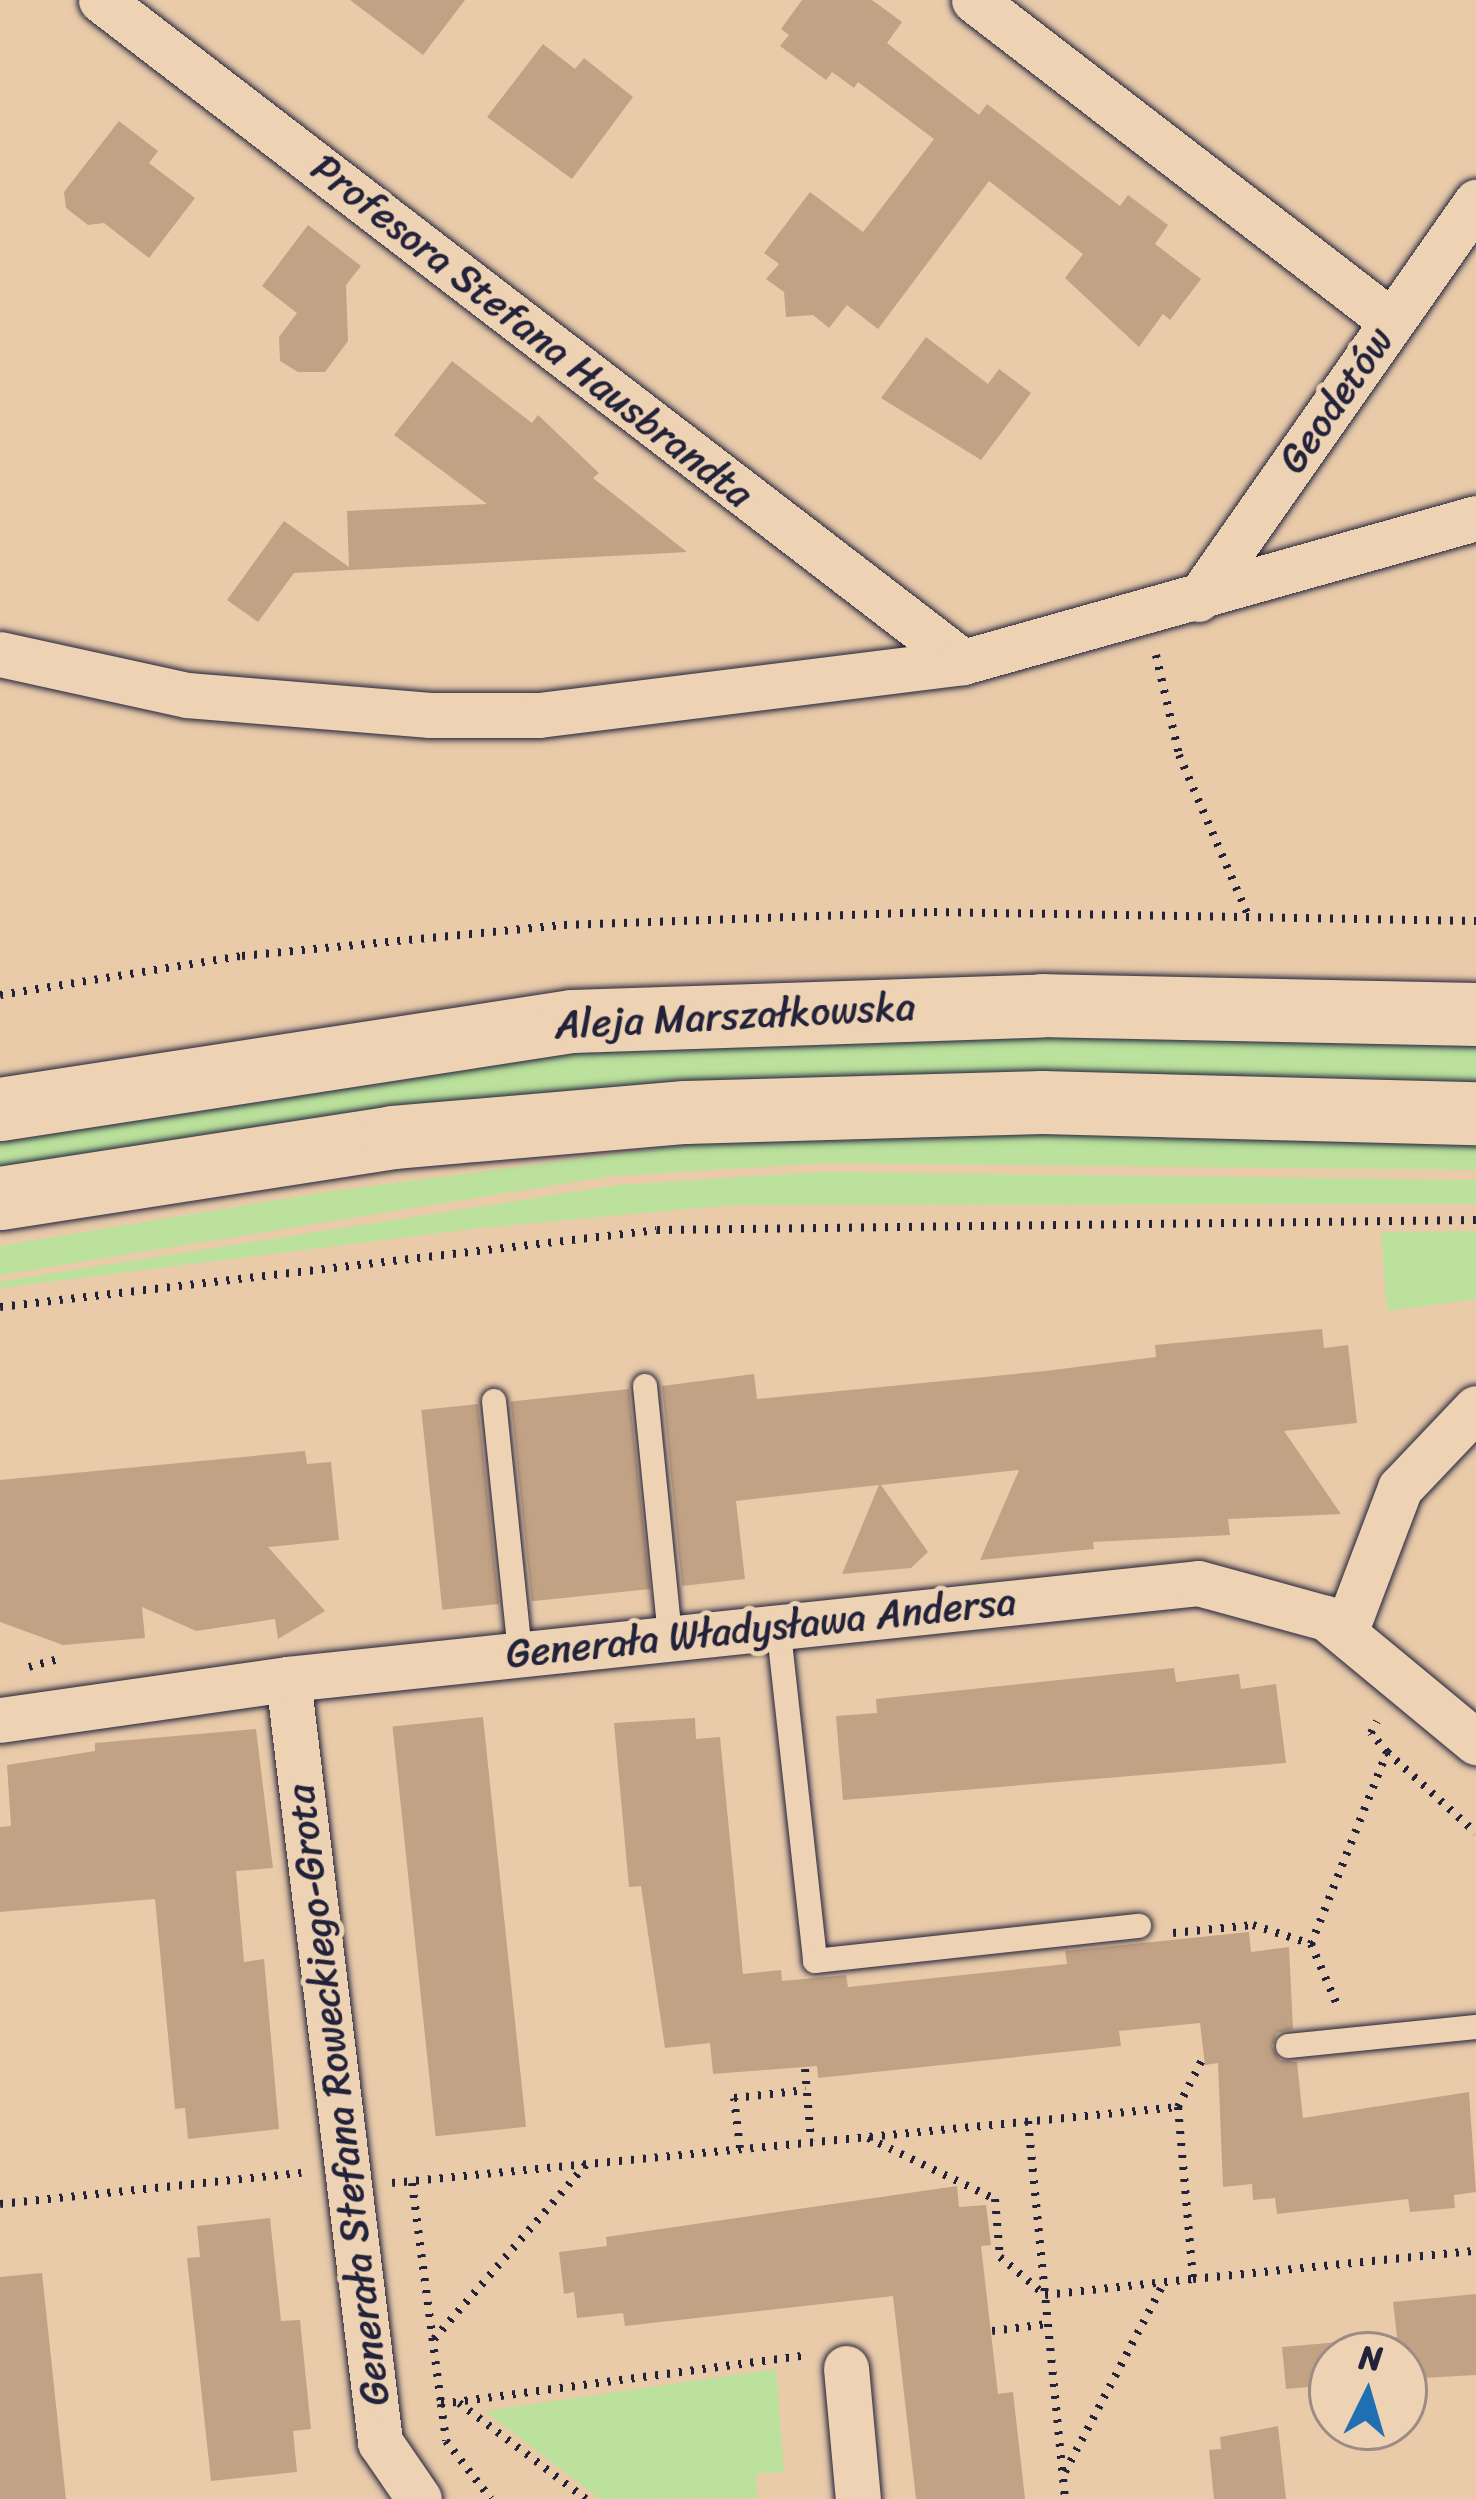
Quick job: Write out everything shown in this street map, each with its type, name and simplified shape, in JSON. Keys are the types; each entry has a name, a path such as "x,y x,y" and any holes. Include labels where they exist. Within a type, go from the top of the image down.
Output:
{"main road":[{"name":"Aleja Marszałkowska","path":"0,1109 572,1021 1042,1005 1476,1014"},
{"path":"0,1198 393,1137 685,1112 1042,1102 1476,1114"}],"street":[{"name":"Profesora Stefana Hausbrandta","path":"101,0 963,662"},
{"path":"974,0 1391,321"},
{"name":"Geodetów","path":"1198,599 1476,202"},
{"path":"0,654 187,694 430,715 634,706 963,662 1476,518"},
{"path":"1346,1630 1400,1488 1476,1408"},
{"name":"Generała Władysława Andersa","path":"0,1720 288,1679 1198,1583 1274,1598 1346,1630 1476,1742"},
{"name":"Generała Stefana Roweckiego-Grota","path":"288,1679 380,2442 419,2499"},
{"path":"834,2361 858,2499"}],"lane":[{"path":"646,1386 670,1636"},
{"path":"494,1401 520,1654"},
{"path":"778,1624 815,1961 1138,1926"},
{"path":"1288,2046 1476,2027"}],"path":[{"path":"1146,614 1179,755 1247,913"},
{"path":"0,994 242,956 564,925 934,912 1247,913 1476,921"},
{"path":"0,1307 656,1230 1476,1220"},
{"path":"1386,1703 1371,1733 1476,1833"},
{"path":"1311,1944 1387,1752"},
{"path":"1138,1926 1153,1935 1253,1925 1311,1944 1336,1989 1341,2040"},
{"path":"1193,2279 1178,2107 1204,2056"},
{"path":"805,2069 811,2141"},
{"path":"740,2148 734,2098 806,2090"},
{"path":"0,2204 325,2170 412,2183 1178,2107"},
{"path":"1028,2120 1066,2499"},
{"path":"863,2136 995,2199 1000,2257 1045,2295 1476,2251"},
{"path":"433,2340 586,2165"},
{"path":"412,2183 446,2441 491,2499"},
{"path":"1063,2475 1165,2282"},
{"path":"992,2331 1047,2324"},
{"path":"441,2404 834,2361"},
{"path":"457,2402 586,2499"}],"green space":[{"path":"885,1030 1476,1042 1476,1086 320,1118 0,1167 0,1140 494,1054"},
{"path":"910,1131 1476,1140 1476,1170 827,1163 611,1176 0,1275 0,1246 320,1193 690,1144"},
{"path":"824,1172 1476,1180 1476,1204 730,1205 480,1228 0,1288 0,1282 22,1278 619,1185"},
{"path":"1476,1231 1476,1299 1387,1311 1381,1232"},
{"path":"776,2369 784,2472 756,2474 757,2498 600,2499 485,2411"}],"building":[{"path":"350,0 465,0 423,55"},
{"path":"802,0 872,0 902,22 887,43 979,115 987,104 1120,206 1128,195 1168,225 1155,244 1201,279 1170,320 1163,314 1139,347 1065,278 1083,254 989,181 878,329 847,305 829,328 813,315 786,317 784,292 766,279 779,264 764,253 810,192 863,232 934,139 858,82 854,88 832,72 826,80 780,46 789,35 781,29"},
{"path":"543,44 575,69 584,58 633,97 572,179 487,117"},
{"path":"119,121 158,151 149,163 195,198 149,258 104,223 88,225 66,208 64,192"},
{"path":"308,225 361,266 346,285 348,341 325,372 298,372 280,361 279,337 297,313 262,286"},
{"path":"926,337 988,384 999,369 1031,393 981,460 881,398"},
{"path":"452,361 532,423 538,415 599,473 593,478 687,552 294,573 258,622 227,600 284,521 349,567 347,511 487,504 394,435"},
{"path":"1322,1329 1324,1348 1348,1345 1357,1423 1284,1431 1341,1514 1228,1519 1230,1535 1093,1542 1094,1549 980,1560 1019,1470 881,1485 928,1552 911,1568 842,1574 879,1485 736,1501 745,1579 682,1586 662,1386 754,1374 757,1399 1045,1371 1156,1357 1155,1345"},
{"path":"629,1389 650,1589 532,1601 511,1401"},
{"path":"478,1404 499,1604 442,1610 421,1410"},
{"path":"305,1451 307,1464 331,1462 339,1540 268,1547 325,1611 278,1639 275,1619 196,1631 142,1607 145,1638 63,1645 0,1622 0,1480"},
{"path":"1174,1668 1176,1682 1239,1674 1241,1689 1276,1684 1286,1763 843,1800 836,1716 877,1713 876,1699"},
{"path":"483,1717 526,2127 436,2136 392,1727"},
{"path":"695,1718 696,1739 720,1737 743,1974 781,1970 782,1981 846,1975 848,1987 1067,1964 1065,1951 1249,1932 1251,1952 1289,1947 1293,2029 1277,2033 1272,2046 1280,2060 1297,2062 1303,2118 1469,2092 1476,2192 1454,2195 1455,2208 1410,2212 1408,2199 1277,2214 1275,2198 1253,2200 1252,2184 1223,2187 1218,2063 1205,2065 1200,2023 1119,2031 1121,2046 818,2078 817,2066 713,2074 710,2043 665,2048 641,1886 629,1887 614,1723"},
{"path":"256,1729 273,1868 236,1871 244,1962 264,1959 279,2129 188,2139 185,2108 175,2109 155,1899 0,1912 0,1827 11,1826 7,1765 95,1751 95,1743"},
{"path":"957,2186 959,2207 986,2205 991,2245 981,2246 998,2394 1013,2392 1025,2499 916,2499 893,2296 625,2326 623,2313 577,2318 574,2292 564,2294 559,2252 607,2246 606,2237"},
{"path":"270,2218 281,2321 300,2320 311,2429 293,2431 297,2472 211,2481 187,2258 200,2257 197,2226"},
{"path":"42,2273 66,2499 0,2499 0,2277"},
{"path":"1476,2294 1476,2375 1428,2378 1428,2331 1396,2331 1393,2302"},
{"path":"1308,2345 1308,2387 1286,2389 1282,2347"},
{"path":"1278,2426 1286,2499 1214,2499 1209,2450 1221,2449 1220,2437"}]}
